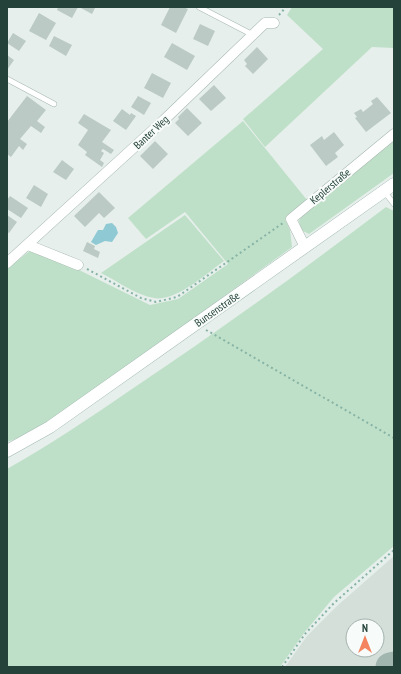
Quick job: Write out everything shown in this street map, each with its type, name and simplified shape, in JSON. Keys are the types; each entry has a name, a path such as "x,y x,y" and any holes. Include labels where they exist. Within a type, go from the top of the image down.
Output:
{"street":[{"name":"Banter Weg","path":"7,263 164,120 264,24 274,23"},
{"name":"Keplerstraße","path":"291,219 394,134"},
{"name":"Bunsenstraße","path":"7,451 50,428 389,188"},
{"path":"291,219 305,247"},
{"path":"28,245 78,265"}],"lane":[{"path":"199,7 253,35"},
{"path":"7,79 54,104"},
{"name":"Bunsenstraße","path":"389,188 394,204"}],"path":[{"path":"78,265 141,298 156,302 177,297 276,226 291,219"},
{"path":"205,329 232,347 394,438"},
{"path":"282,667 305,634 334,603 394,550"}],"shaded area":[{"path":"394,556 394,667 285,667 307,636 337,606"}],"green space":[{"path":"292,7 394,7 394,48 372,47 265,147 243,119 323,49 287,15"},
{"path":"243,121 307,200 394,129 394,173 309,234 301,230 299,221 305,204 285,219 290,230 292,247 39,430 7,442 7,269 31,250 75,268 150,305 178,299 228,264 185,212 146,239 128,218"},
{"path":"386,207 394,211 394,546 334,597 304,633 280,667 7,667 7,469 101,410 229,323"},
{"path":"185,215 224,261 191,286 172,296 154,298 134,291 101,273"}],"water":[{"path":"112,223 116,227 118,233 112,242 105,241 96,245 91,242 98,230 103,230 106,224"}],"building":[{"path":"58,7 78,7 72,18 57,10"},
{"path":"79,7 93,7 95,8 92,14"},
{"path":"170,7 183,7 188,9 176,33 161,25"},
{"path":"39,13 56,23 46,40 29,31"},
{"path":"200,24 215,31 208,46 193,39"},
{"path":"13,33 26,41 19,51 7,43"},
{"path":"54,36 72,45 66,56 49,46"},
{"path":"172,43 195,56 187,70 164,57"},
{"path":"257,47 268,59 253,74 245,66 247,64 244,60"},
{"path":"7,55 14,60 7,70"},
{"path":"152,73 171,83 163,98 144,88"},
{"path":"214,85 226,98 211,111 199,99"},
{"path":"27,96 46,110 37,121 45,127 41,133 31,126 20,139 27,144 23,150 19,146 11,157 7,154 7,122"},
{"path":"138,96 151,103 144,115 131,107"},
{"path":"377,97 391,113 366,132 355,118 357,117 354,113 361,109 363,112 373,104 371,101"},
{"path":"187,108 202,123 188,136 175,123 179,119 178,117"},
{"path":"122,109 130,115 131,113 136,116 126,130 113,121"},
{"path":"84,114 111,130 102,142 114,150 111,154 103,149 101,151 104,153 100,160 104,163 102,167 85,155 87,152 78,145 88,130 78,123"},
{"path":"334,132 344,145 335,153 338,157 326,166 310,145 322,136 324,140"},
{"path":"155,141 168,154 153,169 140,156"},
{"path":"62,160 74,169 66,180 53,172"},
{"path":"34,185 48,194 41,207 26,198"},
{"path":"99,192 115,208 104,218 99,213 85,227 74,216"},
{"path":"10,196 28,208 21,218 7,209 7,200"},
{"path":"7,215 17,222 9,233 7,232"},
{"path":"87,242 95,246 94,249 100,252 98,258 83,251"}],"taxiway":[{"path":"390,667 394,666"}]}
